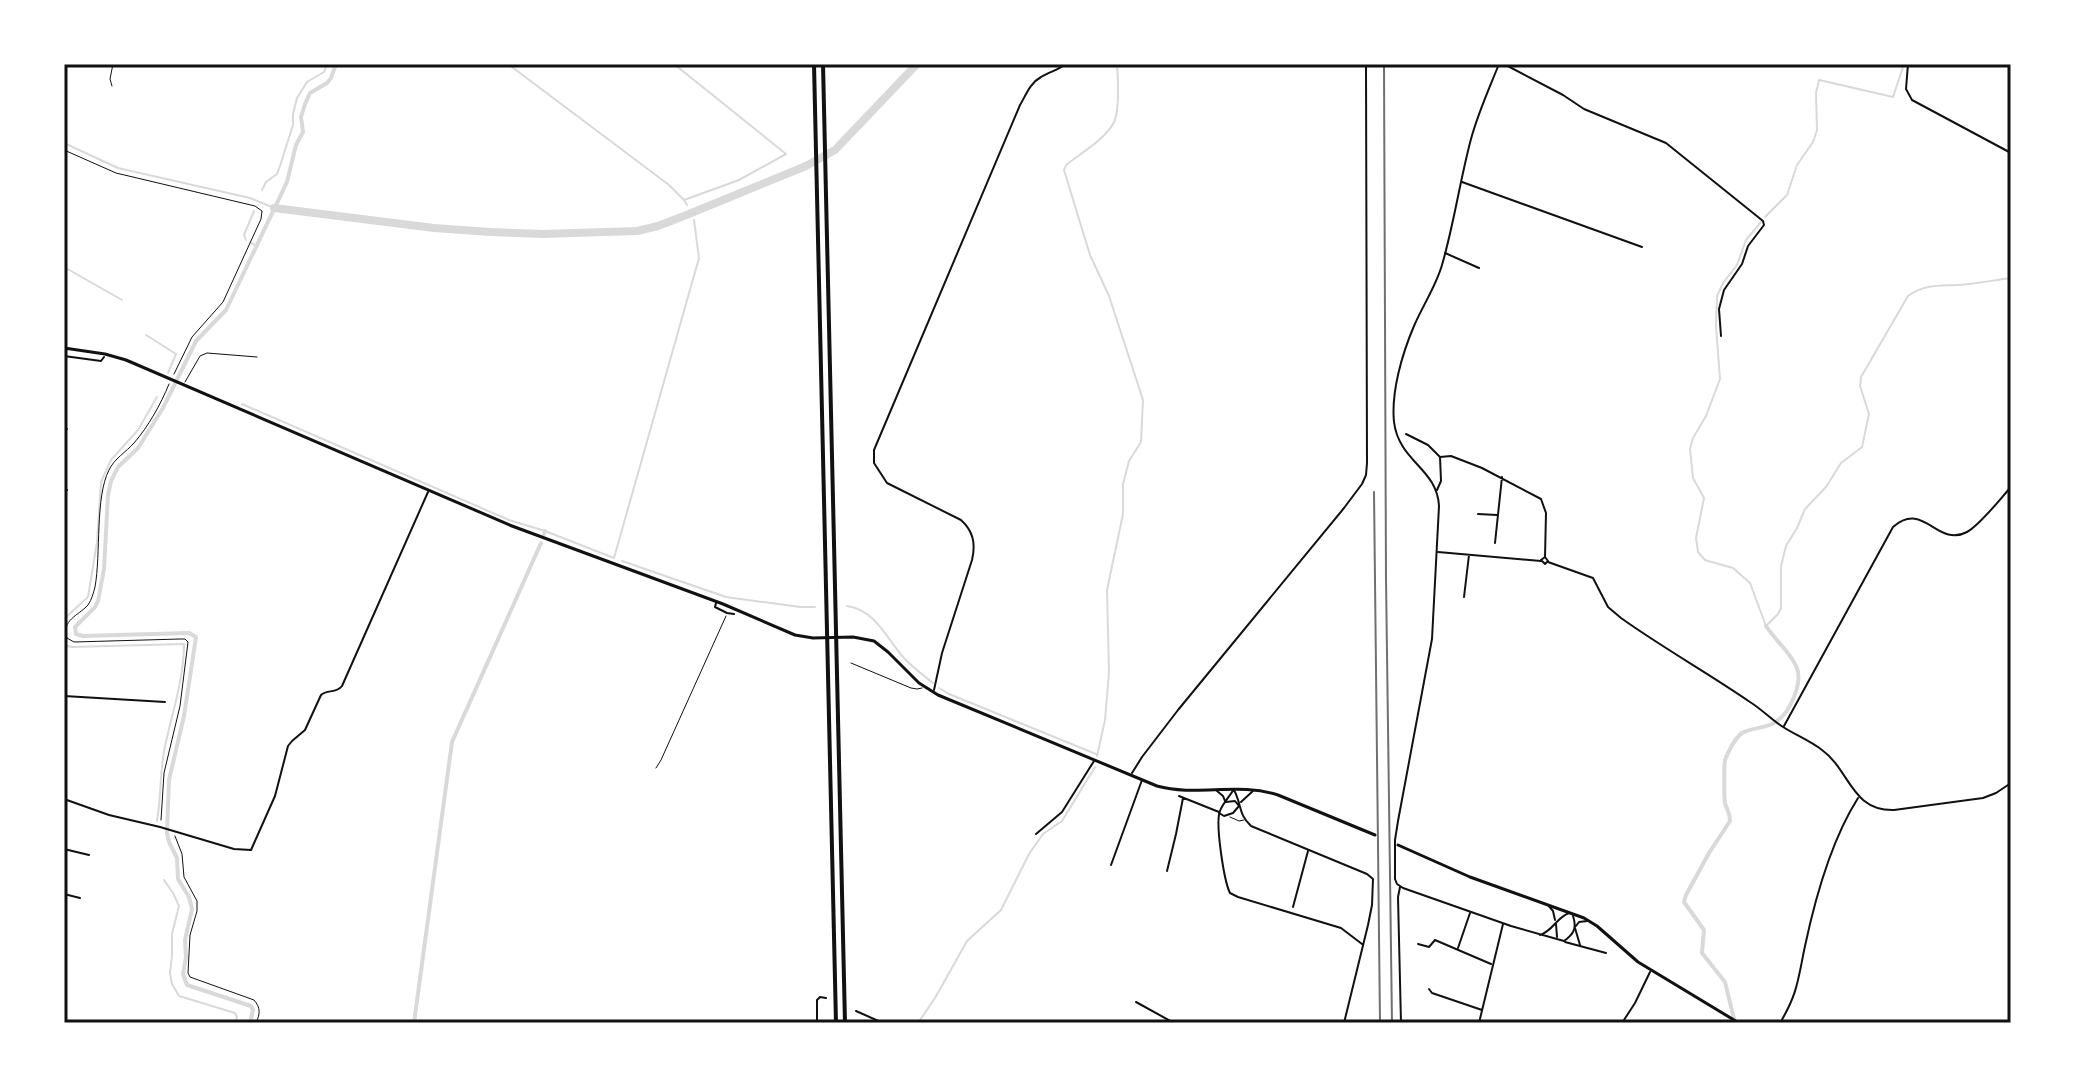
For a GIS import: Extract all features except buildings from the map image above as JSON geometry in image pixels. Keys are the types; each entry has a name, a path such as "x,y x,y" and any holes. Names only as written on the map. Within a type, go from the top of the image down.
{"highway":[{"path":"814,64 836,1023"},
{"path":"823,64 845,1023"}],"main road":[{"path":"64,348 126,360 512,526 716,602 795,635 869,639 882,646 933,692 1142,779 1169,789 1255,789 1278,795 1375,835"},
{"path":"1396,847 1470,877 1572,912 1588,921 1638,962 1738,1022"}],"street":[{"path":"933,692 942,653 972,560 973,537 961,520 887,483 874,463 874,450 1020,105 1038,79 1066,64"},
{"path":"1132,775 1169,722 1365,479 1366,64"},
{"path":"1606,953 1470,912 1400,887 1395,879 1395,840 1430,655 1439,506 1437,490 1406,453 1396,431 1394,415 1398,382 1411,333 1437,280 1474,130 1501,64 1559,92 1584,109 1666,143 1763,221 1764,225 1748,246 1742,264 1724,290 1720,304 1721,336"},
{"path":"1908,64 1906,89 1912,100 2011,153"},
{"path":"1462,182 1642,247"},
{"path":"1445,253 1479,268"},
{"path":"64,356 101,361 105,354"},
{"path":"1406,434 1428,445 1440,457 1441,481 1437,490"},
{"path":"1440,457 1460,459 1502,477 1543,502 1547,517 1545,557 1548,562"},
{"path":"1495,543 1502,477"},
{"path":"1781,726 1893,527 1901,520 1910,518 1924,521 1949,535 1966,533 2011,487"},
{"path":"64,799 109,815 234,849 251,850 275,796 288,746 305,730 321,695 337,691 342,686 428,491"},
{"path":"1478,514 1497,515"},
{"path":"1437,552 1548,562 1593,578 1614,613 1829,755 1859,797 1879,809 1894,810 1983,798 2011,783"},
{"path":"1464,597 1469,555"},
{"path":"1541,561 1545,557"},
{"path":"716,602 715,607 734,614"},
{"path":"64,696 165,702"},
{"path":"1036,834 1062,812 1095,760"},
{"path":"1111,865 1142,779"},
{"path":"1234,789 1219,813 1218,826 1230,893 1341,928 1364,945"},
{"path":"1234,789 1244,820 1251,826 1372,876 1372,905 1344,1023"},
{"path":"1167,871 1181,797 1227,816 1255,789"},
{"path":"1215,790 1222,794 1225,802"},
{"path":"1780,1023 1797,989 1825,871 1859,797"},
{"path":"1225,802 1240,804"},
{"path":"64,849 89,855"},
{"path":"1293,907 1308,849"},
{"path":"1400,887 1401,1023"},
{"path":"64,894 80,898"},
{"path":"1547,904 1553,911 1557,939"},
{"path":"1458,950 1470,912"},
{"path":"1540,935 1546,933 1561,916 1572,912 1581,946"},
{"path":"1564,941 1573,934 1579,922 1588,921"},
{"path":"1479,1023 1503,923"},
{"path":"1418,944 1428,948 1434,940 1493,964"},
{"path":"1622,1023 1651,970"},
{"path":"1429,989 1432,993 1482,1010"},
{"path":"817,1023 817,1000 826,998"},
{"path":"1136,1002 1174,1023"},
{"path":"856,1011 883,1023"}],"lane":[{"path":"183,384 200,356 207,353 257,357"},
{"path":"656,768 727,613"},
{"path":"851,663 911,688 923,686"},
{"path":"1227,816 1244,820"}],"path":[{"path":"112,86 113,64"},
{"path":"64,150 116,173 255,206 262,211 219,309 192,337 140,434 108,472 102,496 93,596 68,621 65,632 67,638 74,642 180,639 188,642 180,706 164,773 160,827"},
{"path":"174,832 182,854 184,877 197,901 190,935 188,973 190,977 254,1000 260,1011 256,1023"}],"waterway":[{"path":"262,190 266,182 277,174 293,125 297,98 307,82 324,72 327,64"},
{"path":"250,1023 251,1006 187,985 183,974 185,940 192,909 178,879 177,858 167,833 169,780 184,716 196,637 189,633 83,636 76,634 75,627 98,601 104,569 111,481 118,467 138,448 163,408 196,341 226,310 287,182 296,145 303,132 301,117 305,104 310,93 331,78 336,64"},
{"path":"508,64 669,185 687,205"},
{"path":"674,64 786,154 739,180 684,200"},
{"path":"274,208 491,232 637,231 684,216 806,166 835,150 917,64"},
{"path":"1097,756 1105,720 1109,672 1107,590 1123,514 1123,484 1129,461 1141,442 1143,400 1109,296 1090,255 1064,170 1066,165 1105,134 1114,122 1118,102 1117,64"},
{"path":"1765,217 1787,195 1797,165 1813,142 1817,130 1816,93 1819,80 1893,97 1904,64"},
{"path":"64,143 118,168 250,198 274,208"},
{"path":"246,240 244,235 254,211"},
{"path":"242,404 509,520 614,558 699,258 694,220"},
{"path":"1761,222 1746,240 1737,265 1717,296 1720,379 1690,449 1693,478 1704,498 1696,538 1698,552 1705,560 1733,568 1750,583 1766,626 1781,608 1781,566 1786,546 1805,509 1826,487 1841,463 1862,447 1869,414 1860,386 1861,377 1908,296 1932,286 2011,278"},
{"path":"251,243 257,246"},
{"path":"64,267 122,300"},
{"path":"146,335 176,354 168,373"},
{"path":"64,619 88,597 97,542 101,482 111,460 138,430 157,397"},
{"path":"414,1023 452,742 541,543"},
{"path":"622,561 726,597 815,607"},
{"path":"847,606 873,619 903,657 933,683"},
{"path":"1735,1023 1725,982 1702,953 1704,930 1684,902 1709,853 1730,821 1724,781 1725,760 1730,749 1742,733 1769,725 1782,717 1797,688 1796,666 1766,626"},
{"path":"64,645 184,644 180,684 164,751 157,821"},
{"path":"939,688 1096,754"},
{"path":"918,1023 967,941 1001,910 1029,854 1043,834 1062,821 1095,767"},
{"path":"164,880 179,906 172,934 172,984 179,996 235,1013 235,1023"}],"railway":[{"path":"1384,64 1392,1023"},
{"path":"1374,492 1380,1023"}]}
